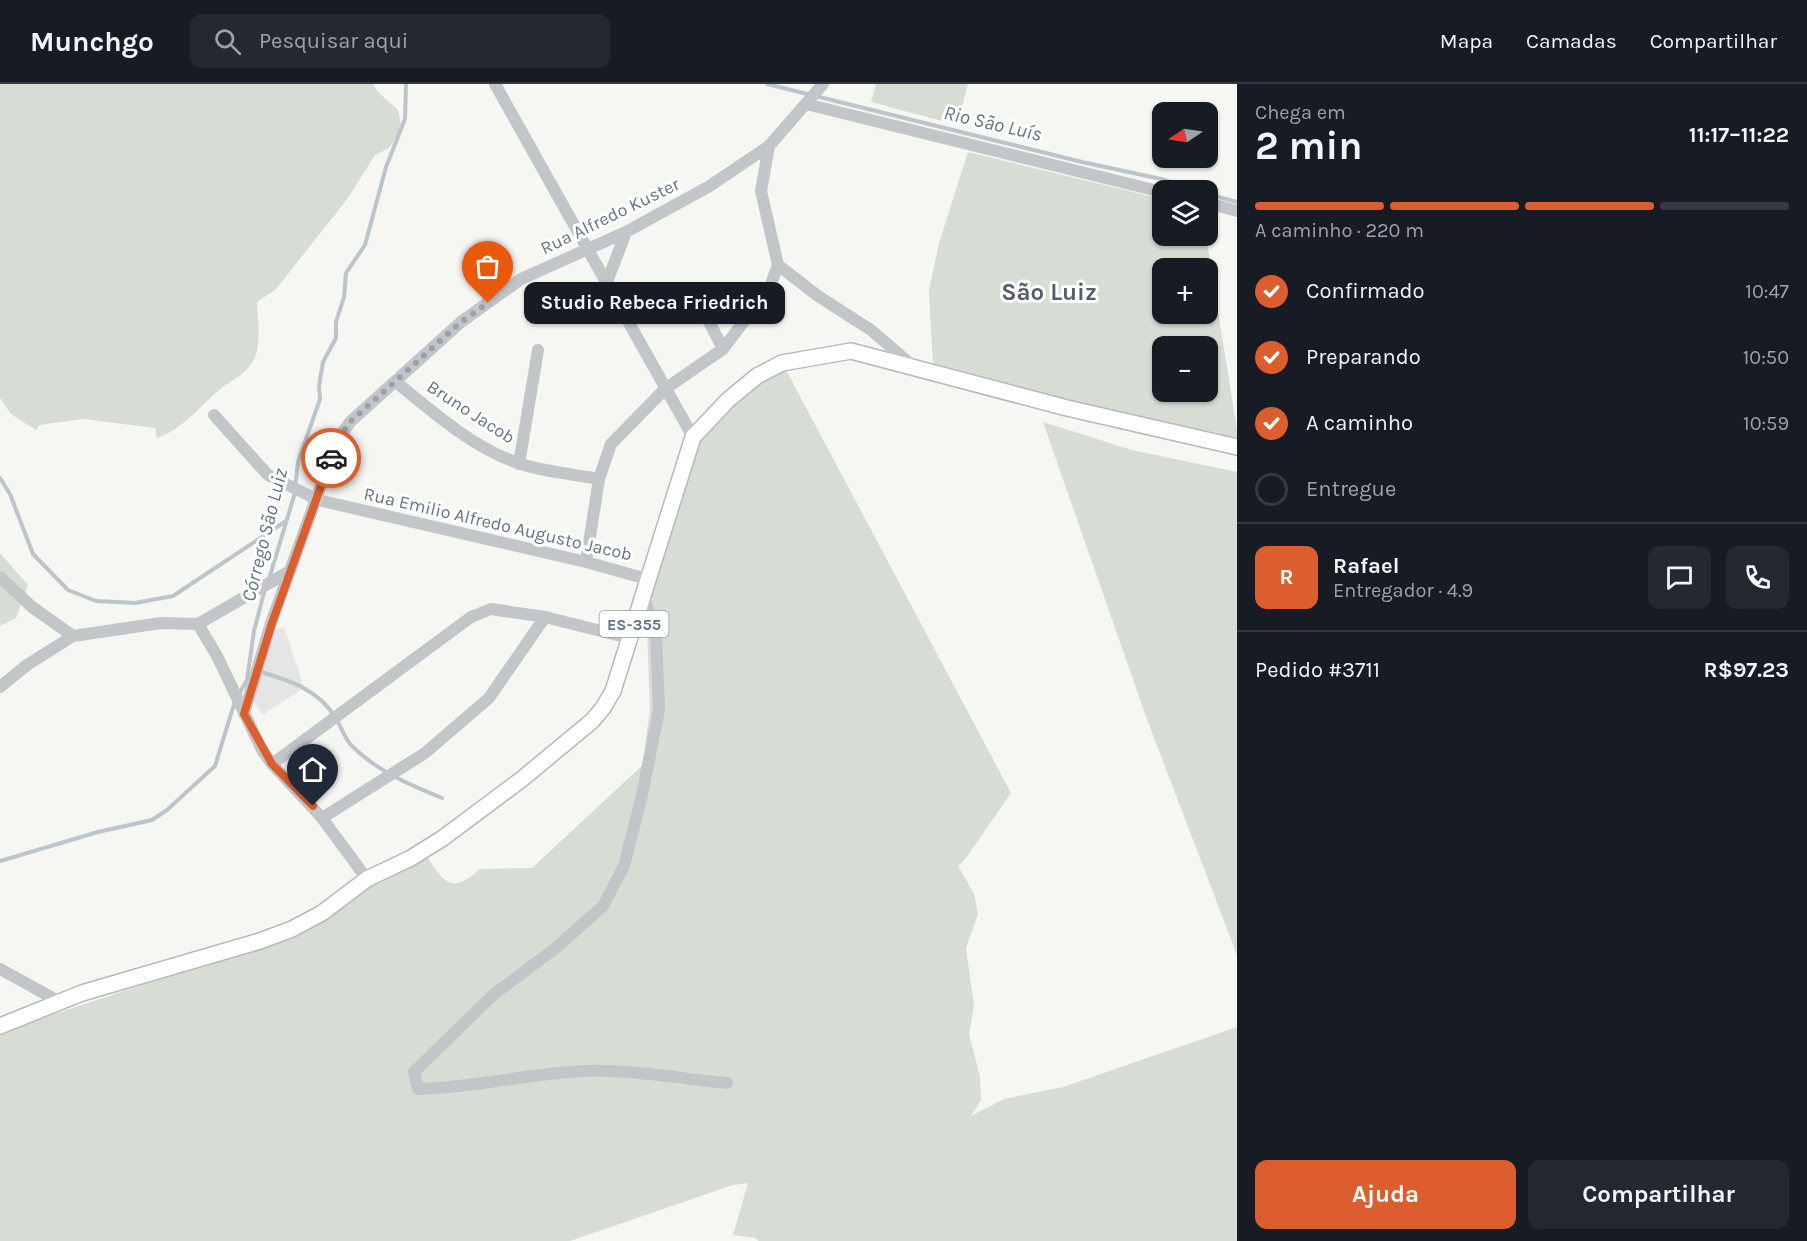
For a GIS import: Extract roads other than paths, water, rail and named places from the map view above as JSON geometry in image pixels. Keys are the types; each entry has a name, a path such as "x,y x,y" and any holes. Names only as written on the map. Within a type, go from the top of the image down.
{"main road":[{"name":"ES-355","path":"0,1026 60,1002 292,929 322,913 367,879 411,858 442,838 522,779 592,721 613,691 693,437 715,411 735,394 757,376 782,363 816,355 851,351 878,356 919,371 1237,447"}],"street":[{"path":"495,84 693,437"},
{"path":"586,562 599,479 611,444 665,389 723,349 770,287 778,265 762,191 770,146 823,84"},
{"path":"807,102 1152,189"},
{"name":"Rua Alfredo Kuster","path":"244,714 313,497 343,430 461,322 521,279 626,232 708,187 770,146"},
{"path":"1218,205 1237,210"},
{"path":"607,282 626,232"},
{"path":"778,265 818,296 872,330 919,371"},
{"path":"628,320 699,302 723,349"},
{"path":"519,464 538,350"},
{"name":"Bruno Jacob","path":"396,382 445,421 496,454 519,464 599,479"},
{"name":"Rua Emilio Alfredo Augusto Jacob","path":"214,415 262,470 281,484 313,497 586,562 645,585"},
{"path":"0,687 27,665 73,636 161,623 198,624 290,571"},
{"path":"0,577 32,607 73,636"},
{"path":"645,585 656,636 659,711 642,795 624,866 603,906 557,947 493,995 414,1072 418,1089 531,1074 589,1071 728,1083"},
{"path":"272,764 478,612 491,609 545,617 629,638"},
{"path":"322,818 425,753 489,698 545,617"},
{"path":"198,624 217,656 244,714 272,764 322,818 367,879"},
{"path":"0,969 60,1002"}],"waterway":[{"name":"Córrego São Luiz","path":"269,579 294,496 298,462 320,399 319,386 323,362 336,338 336,322 344,297 346,273 365,245 386,167 405,119 406,84"},
{"name":"Rio São Luís","path":"767,84 1082,162 1164,180"},
{"name":"Rio São Luís","path":"1218,197 1237,202"},
{"path":"0,478 10,494 33,554 68,590 96,601 135,603 173,596 286,521"},
{"name":"Córrego São Luiz","path":"239,694 247,680 254,631 265,589"},
{"path":"258,671 291,682 320,699 337,720 351,745 360,754 394,776 442,798"},
{"name":"Córrego São Luiz","path":"0,861 98,832 152,820 167,810 215,766 235,701"}],"place":[{"name":"Studio Rebeca Friedrich","path":"488,303"}],"district":[{"name":"São Luiz","path":"1049,292"}]}
